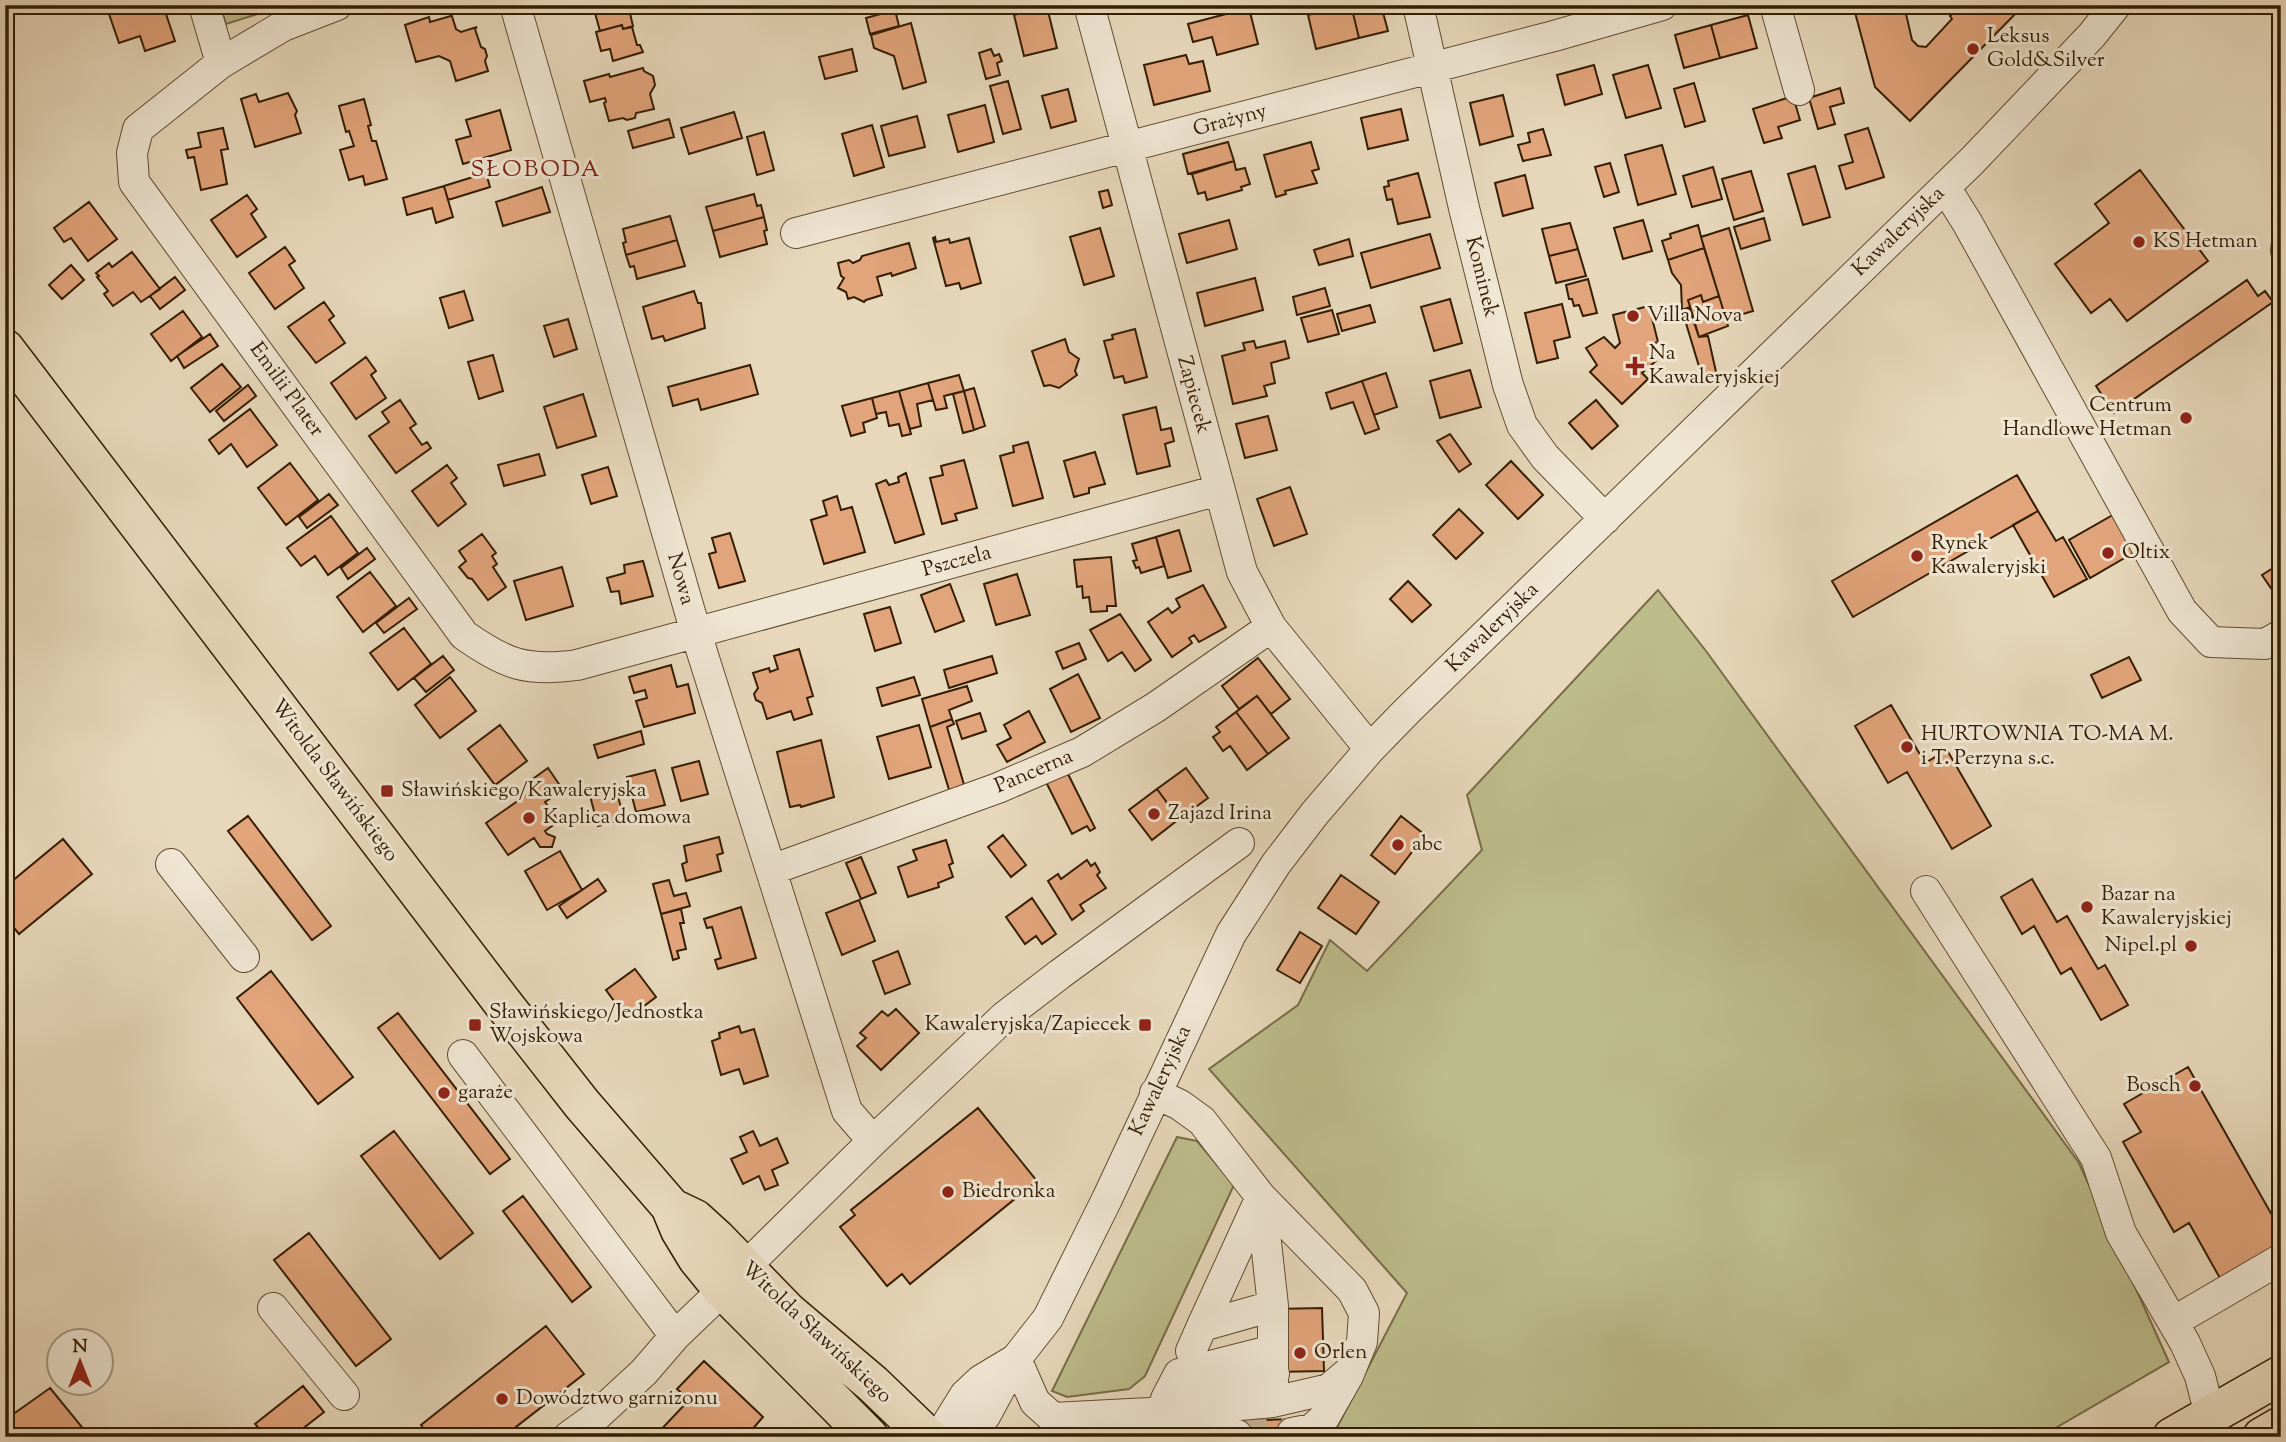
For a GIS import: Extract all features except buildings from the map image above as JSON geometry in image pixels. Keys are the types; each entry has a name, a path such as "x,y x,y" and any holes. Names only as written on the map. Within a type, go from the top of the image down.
{"main road":[{"name":"Witolda Sławińskiego","path":"5,349 582,1104 670,1206 695,1219 718,1239 734,1279 870,1437"},
{"name":"Witolda Sławińskiego","path":"734,1279 788,1312 873,1384 928,1437"},
{"path":"2172,1437 2211,1426 2281,1374"},
{"path":"2262,1437 2281,1426"}],"street":[{"path":"204,5 221,63"},
{"name":"Emilii Plater","path":"337,5 283,26 221,63 138,130 132,153 134,182 464,635 488,653 514,665 549,669 577,665 696,633"},
{"name":"Nowa","path":"514,5 696,633 846,1111 873,1140"},
{"name":"Zapiecek","path":"1089,5 1242,572 1271,626 1370,749"},
{"name":"Kominek","path":"1419,5 1464,208 1508,385 1522,425 1545,457 1605,519"},
{"path":"1775,5 1799,90"},
{"name":"Kawaleryjska","path":"947,1437 985,1416 1016,1359 1048,1318 1231,934 1276,864 1315,813 1370,749 1945,187 2092,35 2116,5"},
{"name":"Grażyny","path":"796,233 1434,67 1655,6"},
{"path":"1945,187 1969,224 2182,611 2211,642 2265,644 2281,635"},
{"name":"Pszczela","path":"696,633 1219,490"},
{"name":"Pancerna","path":"772,870 998,788 1082,752 1156,707 1271,626"},
{"path":"568,1437 593,1419 644,1372 675,1336 873,1140 1004,1017 1240,843"},
{"path":"171,864 244,957"},
{"path":"1926,891 2096,1158 2121,1233 2185,1343 2200,1377 2211,1426"},
{"path":"463,1055 675,1336"},
{"path":"1155,1093 1180,1105 1202,1121 1261,1197 1352,1290 1364,1313 1362,1342 1324,1419 1312,1429 1292,1433"},
{"path":"1261,1197 1273,1352"},
{"path":"1237,1435 1188,1430 1177,1373 1261,1197"},
{"path":"2173,1322 2281,1259"},
{"path":"273,1308 344,1395"},
{"path":"1177,1373 1273,1352"},
{"path":"1177,1373 1273,1352"},
{"path":"1016,1359 1035,1402 1053,1418 1177,1373 1273,1352 1329,1389 1350,1371"},
{"name":"Kawaleryjska","path":"939,1437 965,1395 981,1380 1016,1359"}],"shaded area":[{"path":"220,5 286,5 226,24"},
{"path":"2281,231 2281,270 2272,255 2271,245"},
{"path":"1658,590 1706,651 2079,1163 2169,1362 2040,1437 1332,1437 1407,1293 1209,1069 1298,1005 1330,940 1367,971 1482,850 1467,795"},
{"path":"1177,1137 1197,1141 1234,1185 1145,1376 1129,1389 1067,1397 1052,1391"}],"tunnel":[{"path":"1237,1435 1292,1433"}],"place":[{"name":"Leksus Gold&Silver","path":"1973,49"},
{"name":"KS Hetman","path":"2139,242"},
{"name":"Villa Nova","path":"1633,316"},
{"name":"Na Kawaleryjskiej","path":"1635,366"},
{"name":"Centrum Handlowe Hetman","path":"2186,418"},
{"name":"Oltix","path":"2108,553"},
{"name":"Rynek Kawaleryjski","path":"1917,556"},
{"name":"HURTOWNIA TO-MA M. i T. Perzyna s.c.","path":"1907,747"},
{"name":"Sławińskiego/Kawaleryjska","path":"387,791"},
{"name":"Zajazd Irina","path":"1154,814"},
{"name":"Kaplica domowa","path":"529,818"},
{"name":"abc","path":"1398,845"},
{"name":"Bazar na Kawaleryjskiej","path":"2087,907"},
{"name":"Nipel.pl","path":"2191,946"},
{"name":"Sławińskiego/Jednostka Wojskowa","path":"475,1025"},
{"name":"Kawaleryjska/Zapiecek","path":"1145,1025"},
{"name":"Bosch","path":"2195,1086"},
{"name":"garaże","path":"444,1093"},
{"name":"Biedronka","path":"948,1192"},
{"name":"Orlen","path":"1300,1353"},
{"name":"Dowództwo garnizonu","path":"502,1399"}],"district":[{"name":"SŁOBODA","path":"536,170"}]}
